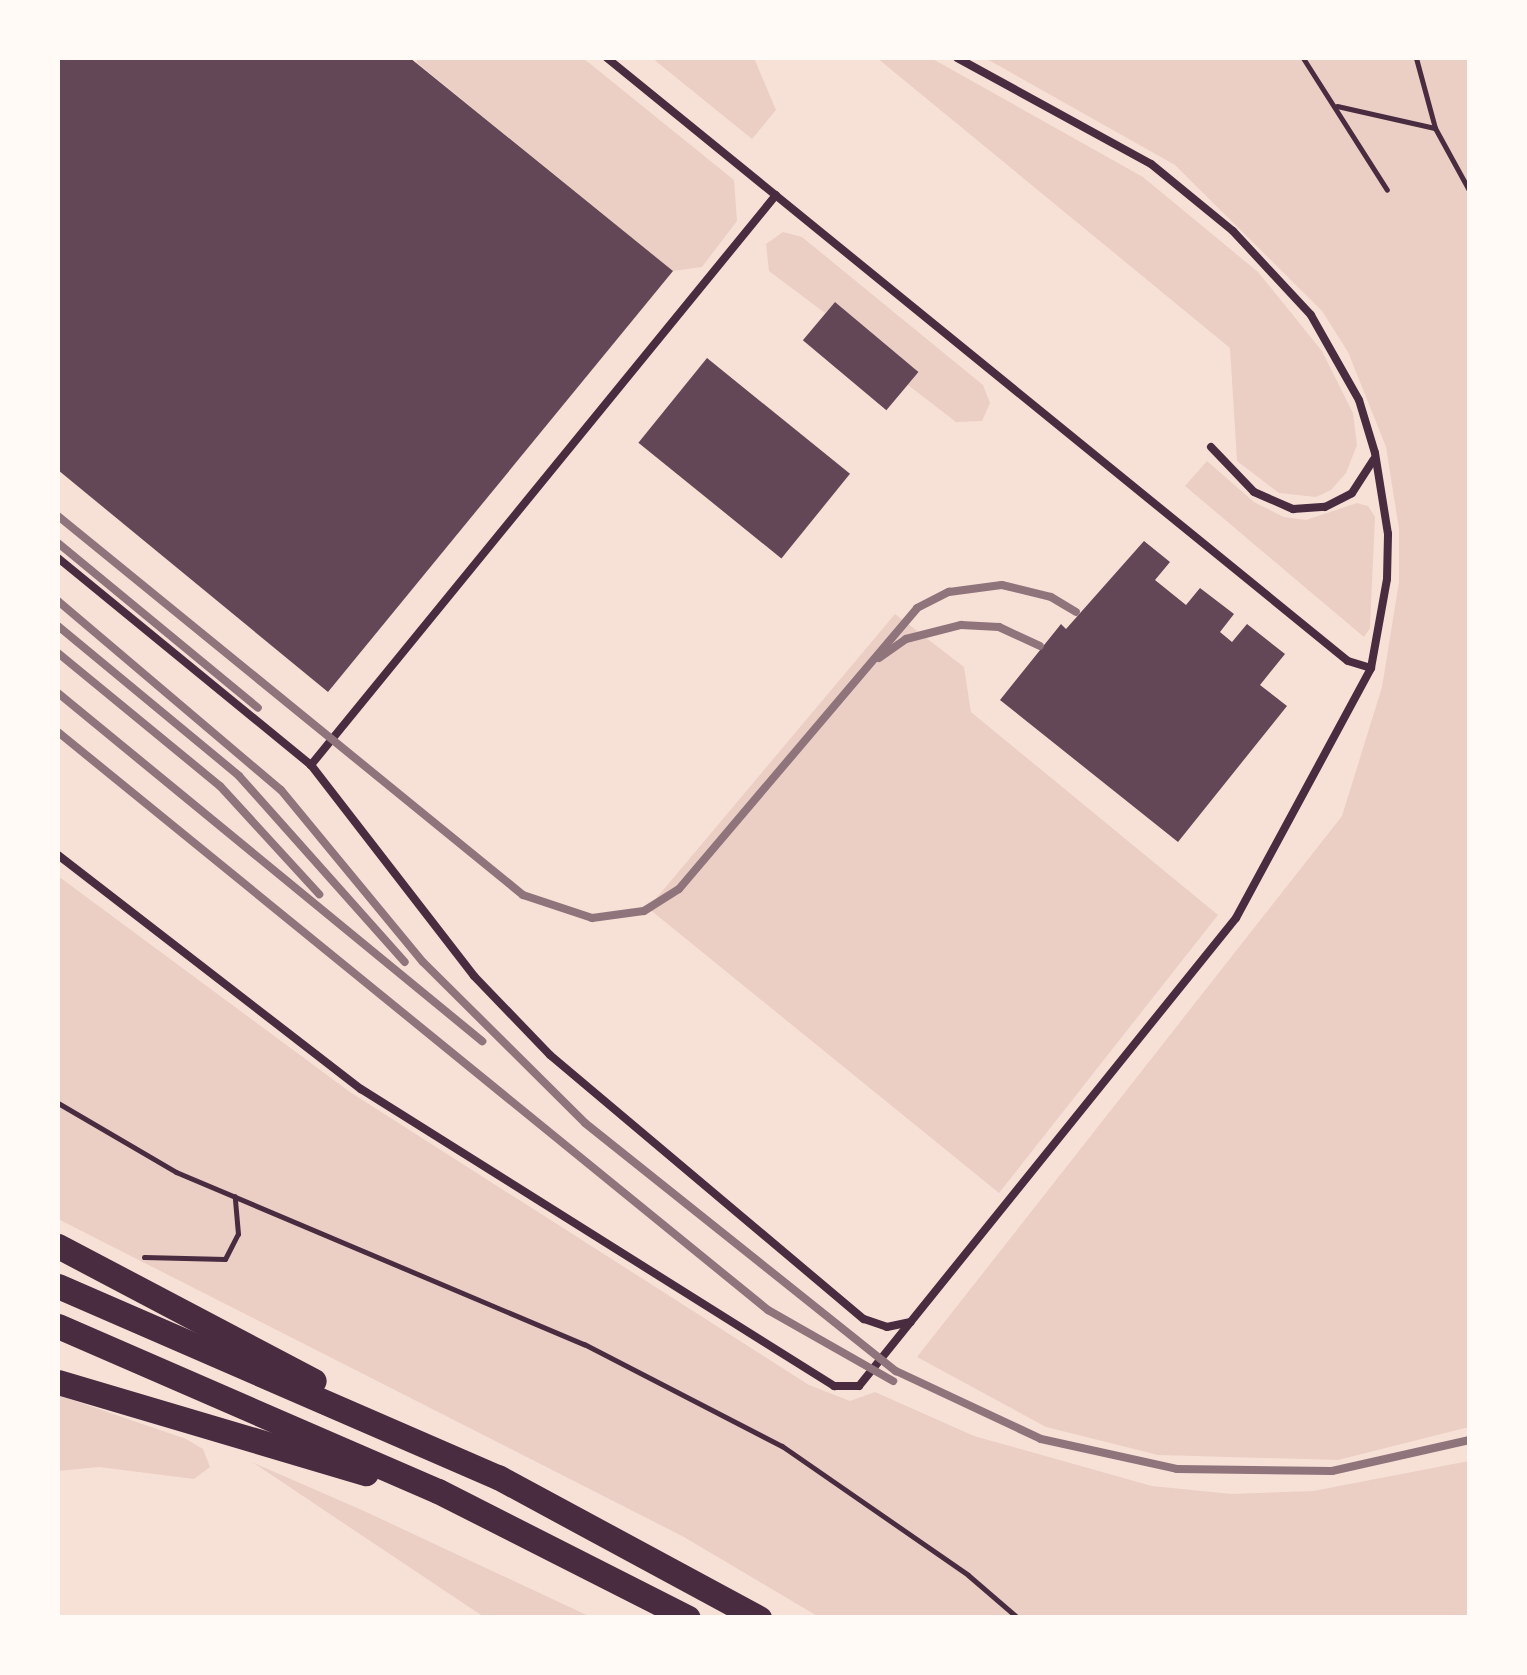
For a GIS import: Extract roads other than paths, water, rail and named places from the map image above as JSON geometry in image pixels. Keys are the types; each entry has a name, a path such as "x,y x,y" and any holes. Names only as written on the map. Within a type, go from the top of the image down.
{"highway":[{"path":"58,1246 428,1445"},
{"path":"58,1286 428,1445 580,1517 759,1618"},
{"path":"58,1326 438,1491 688,1618"},
{"path":"58,1382 243,1441 438,1491"}],"lane":[{"path":"607,58 1348,661 1371,668"},
{"path":"58,855 361,1089 834,1386 859,1386 1236,918 1371,668 1382,624 1388,534 1374,453 1359,400 1311,315 1233,231 1135,154 958,58"},
{"path":"311,765 776,196"},
{"path":"1211,446 1265,500 1309,510 1338,502 1363,484 1374,453"},
{"path":"58,558 311,765 474,976 550,1055 864,1319 893,1327 917,1316"}],"railway":[{"path":"58,516 523,895 592,918 644,911 679,889 917,608 949,592 1002,585 1051,597 1076,612"},
{"path":"58,543 258,708"},
{"path":"58,601 281,790 423,962 585,1123 896,1371 1041,1439 1177,1469 1332,1471 1470,1440"},
{"path":"879,658 906,639 961,625 999,627 1040,646"},
{"path":"58,626 239,776 405,962"},
{"path":"58,653 220,786 319,894"},
{"path":"58,693 482,1041"},
{"path":"58,732 768,1310 893,1381"}]}
